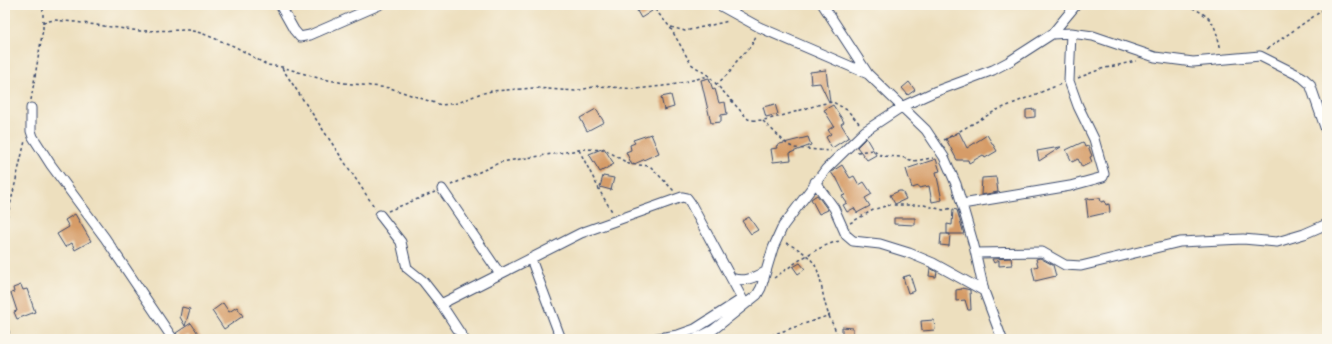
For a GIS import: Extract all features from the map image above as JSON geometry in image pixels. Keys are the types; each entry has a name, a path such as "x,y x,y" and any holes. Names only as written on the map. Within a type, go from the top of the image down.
{"street":[{"path":"280,5 294,30 300,37 310,35 379,5"},
{"path":"719,5 759,27 868,74"},
{"path":"823,5 868,74 903,106 937,144 944,156 956,184 976,253 984,291 1002,339"},
{"path":"652,339 682,334 695,329 757,295 761,288 765,272 783,226 815,182 865,131 903,106 934,92 993,70 1052,34 1076,5"},
{"path":"1052,34 1071,33 1093,36 1155,57 1193,62 1260,56 1302,76 1310,84 1327,134"},
{"path":"962,204 1070,186 1102,177 1104,174 1094,139 1078,106 1069,81 1071,33"},
{"path":"31,108 31,131 33,137 51,165 105,238 173,339"},
{"path":"815,182 834,208 846,235 854,241 880,244 909,253 933,263 984,291"},
{"path":"442,189 500,274"},
{"path":"441,304 581,233 617,219 655,208 682,197 687,198 690,202 743,302"},
{"path":"380,215 401,242 407,268 423,281 441,304 464,339"},
{"path":"976,253 1042,252 1065,265 1081,266 1180,242 1243,239 1277,242 1327,224"},
{"path":"531,259 561,339"},
{"path":"730,278 748,280 765,272"},
{"path":"695,339 713,330 743,302"}],"path":[{"path":"31,108 30,99 40,44 43,22 43,5"},
{"path":"650,5 670,27 687,59 695,67 709,76 748,119 754,121 764,121 810,106 833,102 847,110 865,131"},
{"path":"1188,5 1207,16 1213,22 1224,60"},
{"path":"1260,56 1281,38 1327,7"},
{"path":"670,27 685,31 743,18"},
{"path":"43,22 54,20 140,31 188,30 201,32 236,46 256,57 263,63 318,78 344,83 390,88 441,105 458,102 492,91 541,88 575,91 598,86 647,88 672,85 709,76"},
{"path":"716,85 730,72 736,62 751,46 759,27"},
{"path":"937,144 998,110 1101,69 1139,60"},
{"path":"282,67 380,215 442,189 500,162 579,150 606,150 629,164 650,166 669,187 682,197"},
{"path":"764,121 788,145 795,148 858,153 874,150 882,156 902,157 913,161 944,156"},
{"path":"5,227 26,138 31,131"},
{"path":"579,150 602,195 617,219"},
{"path":"842,227 875,209 890,206 924,205 943,210 962,204"},
{"path":"777,239 809,256 819,273 830,315 839,339"},
{"path":"761,288 809,256 837,242 854,241"},
{"path":"5,307 10,339"},
{"path":"760,339 830,315"},
{"path":"718,335 750,339"}],"building":[{"path":"648,5 652,11 641,18 637,11"},
{"path":"826,70 830,102 820,83 811,84 810,72"},
{"path":"709,78 713,90 715,89 719,103 725,102 727,114 721,115 721,122 711,123 701,80"},
{"path":"909,82 915,90 908,95 902,88"},
{"path":"671,95 674,107 664,110 661,97"},
{"path":"775,104 778,114 766,117 763,107"},
{"path":"833,105 844,122 841,124 849,137 832,148 826,137 831,134 828,130 834,126 824,110"},
{"path":"596,109 604,122 587,131 580,118"},
{"path":"1035,109 1035,117 1026,118 1026,110"},
{"path":"959,132 967,148 987,135 997,151 985,158 983,155 969,163 968,160 957,160 946,139"},
{"path":"651,134 659,153 632,165 626,152 631,150 630,145 635,143 633,140"},
{"path":"808,137 811,145 790,153 791,160 773,162 771,149 777,148 776,146 780,144"},
{"path":"866,138 876,155 867,160 857,147"},
{"path":"1083,142 1085,147 1088,146 1092,156 1090,157 1092,162 1082,167 1078,159 1072,162 1066,150"},
{"path":"1061,147 1039,161 1037,151"},
{"path":"604,148 614,164 600,172 589,154"},
{"path":"936,159 940,171 936,172 942,200 932,202 929,186 912,188 906,169"},
{"path":"842,165 850,178 854,176 859,185 864,182 872,194 865,198 870,206 857,213 854,208 847,212 843,205 847,203 842,196 845,195 836,177 835,178 831,172"},
{"path":"603,176 614,178 611,190 600,187"},
{"path":"996,177 998,192 981,195 982,178"},
{"path":"902,191 906,199 895,204 890,195"},
{"path":"817,195 828,210 819,214 811,199"},
{"path":"1100,198 1101,202 1105,201 1106,205 1109,204 1110,212 1088,217 1086,199"},
{"path":"953,209 957,210 964,234 947,234 947,224 952,225"},
{"path":"75,214 91,241 75,250 72,243 65,247 57,234 69,227 65,220"},
{"path":"749,217 758,230 751,234 742,221"},
{"path":"894,218 915,218 915,225 894,224"},
{"path":"941,234 950,234 949,246 940,245"},
{"path":"1011,258 1012,265 999,266 999,260 994,263 992,259"},
{"path":"1040,258 1053,265 1056,276 1035,281 1032,268 1038,266 1036,259"},
{"path":"800,263 805,269 798,274 793,267"},
{"path":"930,268 937,272 936,277 929,276"},
{"path":"910,275 915,291 908,293 903,277"},
{"path":"21,285 23,290 27,289 35,312 17,319 14,312 17,311 11,293 14,292 13,288"},
{"path":"962,288 970,290 971,310 968,310 965,300 956,301 956,290"},
{"path":"223,303 229,312 237,307 243,316 224,329 212,311"},
{"path":"182,307 190,309 185,326 180,317"},
{"path":"934,320 935,330 922,331 921,321"},
{"path":"191,323 202,339 191,339 188,335 179,339 176,333"},
{"path":"842,327 853,328 853,336 842,336"}]}
